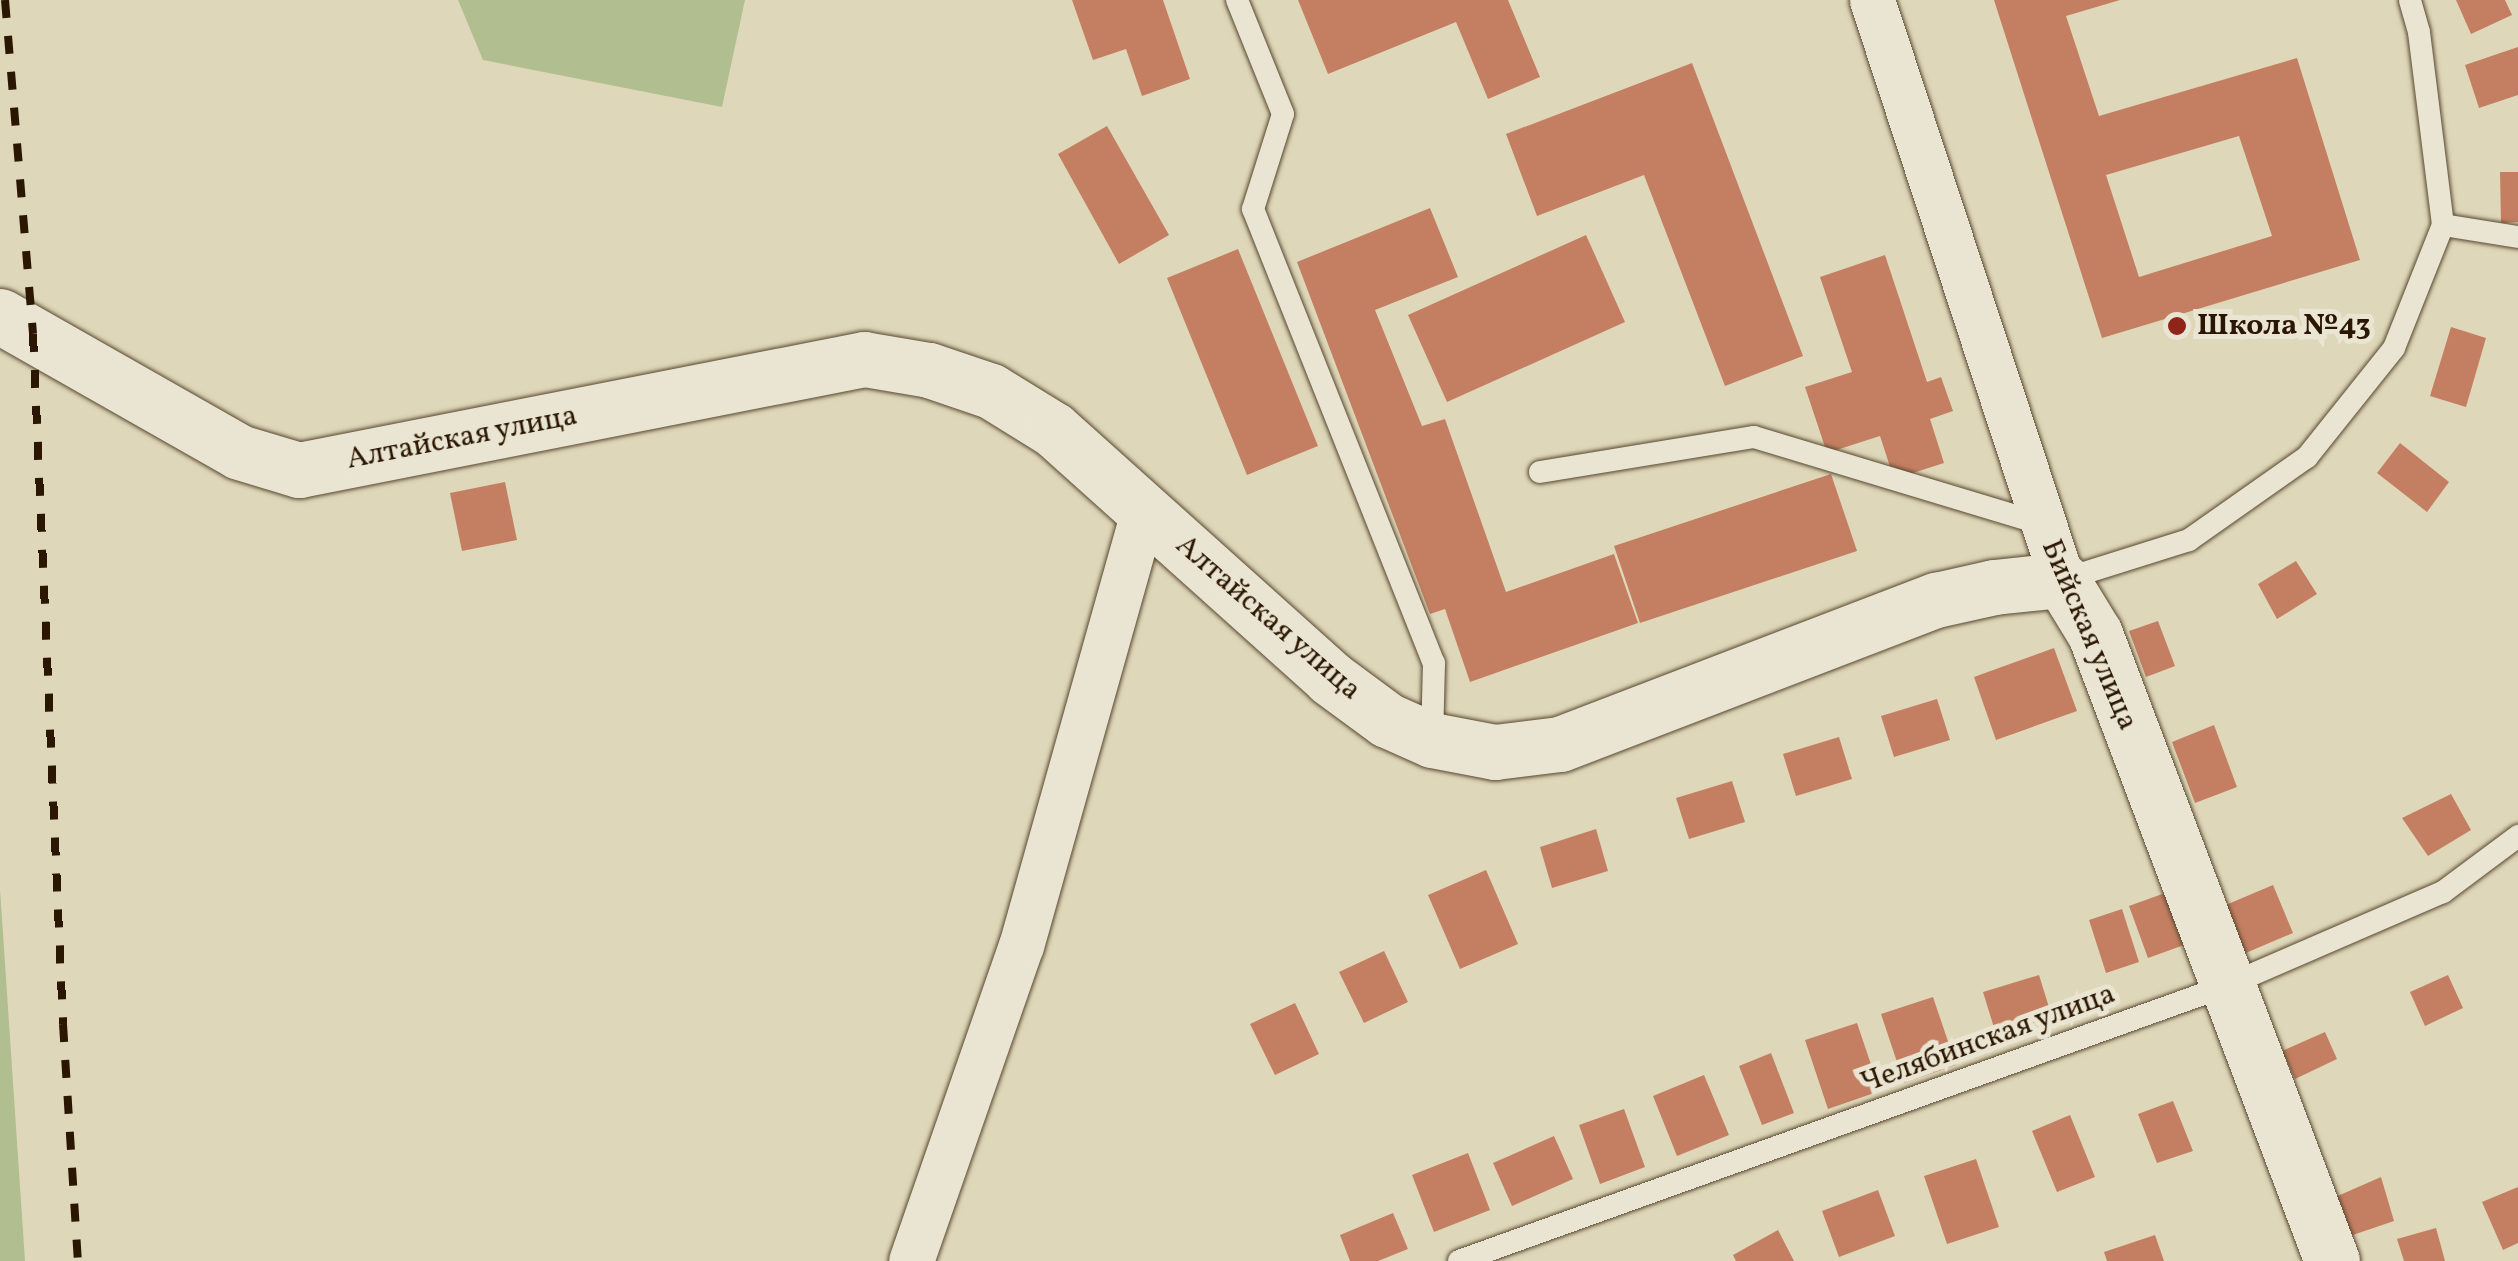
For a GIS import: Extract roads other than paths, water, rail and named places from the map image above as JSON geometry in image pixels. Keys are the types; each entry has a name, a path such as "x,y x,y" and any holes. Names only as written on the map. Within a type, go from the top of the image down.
{"street":[{"name":"Бийская улица","path":"1872,0 2062,580 2095,634 2332,1261"},
{"name":"Алтайская улица","path":"0,316 240,452 300,470 864,359 929,370 991,391 1054,430 1330,678 1387,720 1432,740 1495,752 1560,744 1936,600 1994,587 2062,580"},
{"path":"911,1261 1021,946 1144,508"}],"lane":[{"path":"1236,0 1284,114 1253,209 1434,663 1432,740"},
{"name":"Алтайская улица","path":"2062,580 2189,540 2307,458 2394,348 2442,225 2419,32 2410,0"},
{"path":"2442,225 2518,238"},
{"path":"1540,472 1754,436 2042,524"},
{"name":"Челябинская улица","path":"1460,1261 2228,984 2443,892 2518,836"}],"railway":[{"path":"5,0 33,334 63,1024 78,1261"}],"place":[{"name":"Школа №43","path":"2177,326"}]}
